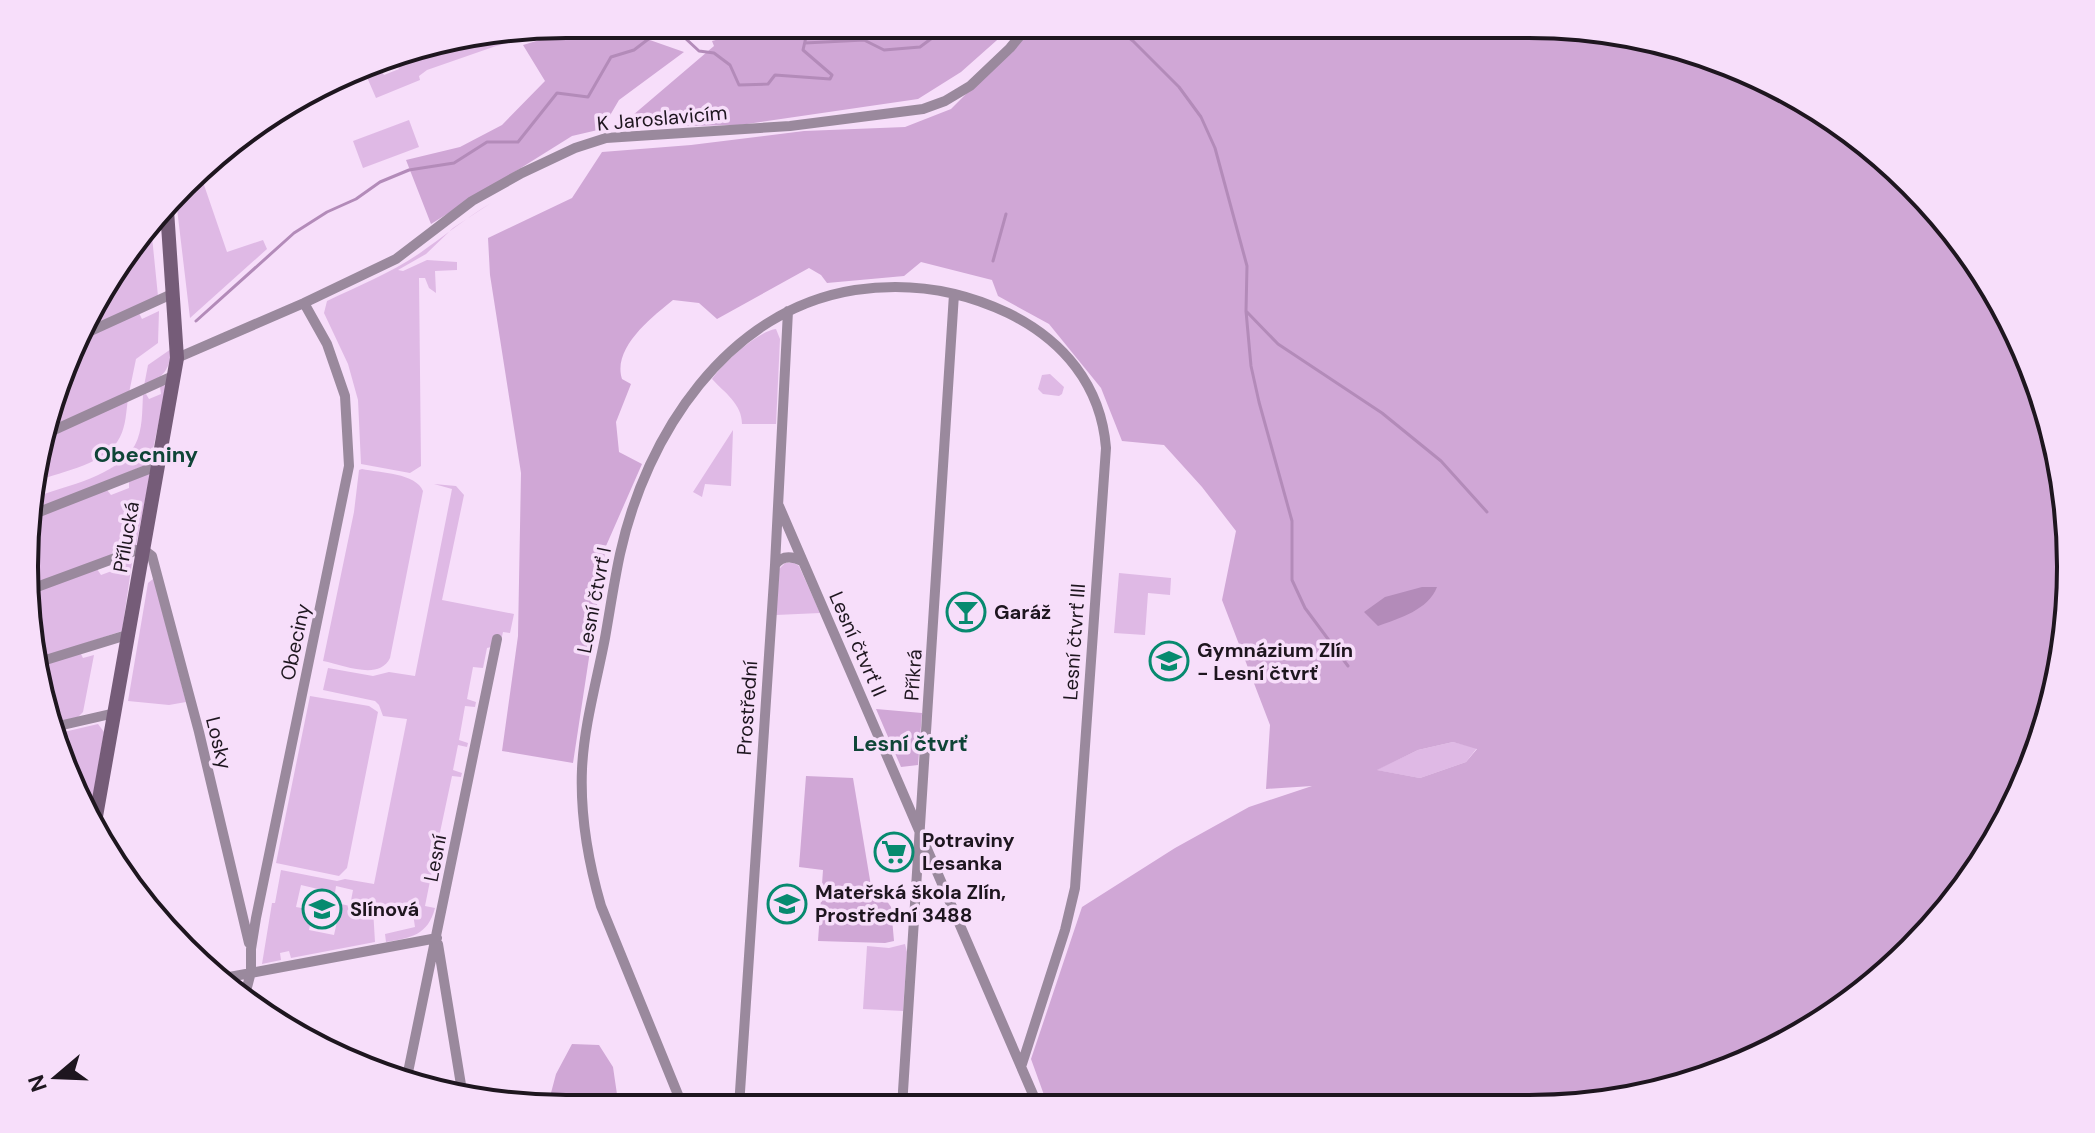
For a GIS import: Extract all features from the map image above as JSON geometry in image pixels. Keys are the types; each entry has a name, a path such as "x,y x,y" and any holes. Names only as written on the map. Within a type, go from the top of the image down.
{"street":[{"name":"K Jaroslavicím","path":"177,358 396,259 472,201 575,148 606,138 790,126 923,109 945,101 970,86 1018,38"},
{"name":"Přílucká","path":"97,809 175,375 177,323 167,220"},
{"name":"Lesní čtvrť I","path":"678,1095 592,877 583,813 584,754 620,553 648,472 680,412 705,377 734,347 788,311 816,298 871,288 912,287 954,294"},
{"path":"95,329 174,293"},
{"name":"Příkrá","path":"903,1095 954,294"},
{"name":"Lesní čtvrť III","path":"954,294 1025,321 1054,342 1088,384 1101,415 1105,435 1075,888 1065,930 1022,1064"},
{"name":"Obeciny","path":"247,987 251,949 349,466 345,396 327,344 304,303"},
{"name":"Prostřední","path":"740,1095 775,565 788,311"},
{"path":"56,429 175,375"},
{"path":"41,511 159,465"},
{"name":"Lesní čtvrť II","path":"778,505 1034,1095"},
{"path":"39,587 144,550"},
{"name":"Losky","path":"144,550 152,556 199,732 251,949"},
{"path":"775,565 781,558 802,561"},
{"path":"47,660 130,634"},
{"name":"Lesní","path":"408,1070 497,639"},
{"path":"63,725 115,713"},
{"path":"233,976 437,938 461,1085"}],"shaded area":[{"path":"644,38 684,52 619,100 602,129 572,136 431,224 406,160 460,147 502,125 545,81 523,45 544,39"},
{"path":"723,38 999,38 961,72 918,99 740,125 619,127 714,46 712,41"},
{"path":"1022,38 1528,38 1597,43 1665,56 1731,78 1822,127 1877,169 1902,193 1926,218 1968,273 2017,364 2047,463 2057,566 2047,670 2017,769 1968,860 1926,915 1850,986 1793,1024 1762,1040 1731,1055 1665,1077 1632,1085 1563,1094 1044,1095 1031,1059 1082,907 1175,848 1249,807 1312,786 1266,789 1270,725 1222,600 1236,531 1164,445 1122,441 1101,388 1049,324 998,296 992,280 921,262 904,276 827,283 809,268 717,319 699,303 673,300 636,334 620,367 622,379 631,384 616,422 619,452 642,464 606,546 573,763 502,751 518,636 521,473 490,275 488,238 572,198 602,152 804,131 905,127 951,109","holes":["1453,742 1477,749 1466,762 1420,778 1377,770 1418,750"]},
{"path":"517,41 427,70 419,76 420,80 376,98 367,77 399,69 398,66 463,48"},
{"path":"409,120 419,147 363,168 353,141"},
{"path":"203,183 227,252 263,240 267,249 190,318 177,210"},
{"path":"449,231 426,254 398,270 403,271 427,260 457,262 457,270 435,271 436,293 429,288 425,278 419,278 421,466 410,473 361,464 358,400 348,364 324,313 327,301 398,267"},
{"path":"152,239 158,296 98,324 127,273"},
{"path":"159,311 158,343 136,359 129,393 57,427 78,364 92,334 139,313 142,319"},
{"path":"776,329 780,339 776,424 742,424 736,405 712,379 741,349"},
{"path":"171,349 164,372 144,386 148,365"},
{"path":"1050,374 1064,387 1059,396 1043,394 1038,389 1042,375"},
{"path":"164,384 166,388 150,463 42,509 44,494 104,472 127,456 139,433 143,395 146,394 149,399 161,394 160,387"},
{"path":"128,399 124,428 114,446 95,460 46,478 55,433"},
{"path":"733,430 731,486 705,484 702,497 693,492"},
{"path":"359,470 405,477 423,491 390,658 385,665 370,670 323,661 354,512"},
{"path":"148,472 150,475 136,546 39,584 41,515 107,490 111,495 129,488 129,480"},
{"path":"434,484 456,486 464,495 442,600 514,614 510,633 503,632 500,645 487,648 483,668 473,667 467,699 476,702 475,707 465,706 459,740 468,743 467,747 458,745 453,770 462,773 461,777 452,776 439,837 449,840 448,843 438,841 425,906 435,908 432,917 417,934 386,942 385,934 415,927 413,914 384,919 380,917 379,909 373,909 375,942 291,958 289,951 280,953 281,960 262,964 281,870 337,881 345,879 374,884 407,719 383,716 375,701 323,690 328,668 373,676 389,672 415,676 452,489","holes":["301,885 335,893 336,886 353,890 350,906 341,904 334,935 309,930 313,910 296,907"]},
{"path":"133,556 122,631 46,656 39,590 97,569 101,575 120,568 120,562"},
{"path":"785,563 799,566 820,613 776,615 779,569"},
{"path":"1119,573 1171,578 1170,595 1148,593 1145,635 1114,633"},
{"path":"153,579 186,702 169,705 128,701 148,583"},
{"path":"1422,587 1437,587 1427,602 1404,616 1378,626 1364,612 1385,597"},
{"path":"80,652 83,658 94,655 83,712 78,717 61,721 47,663"},
{"path":"310,696 369,706 378,712 347,868 339,876 276,863"},
{"path":"876,709 922,713 918,765 901,767"},
{"path":"98,724 104,732 93,799 78,769 69,737 65,732"},
{"path":"1453,742 1477,748 1466,762 1420,778 1376,770 1418,750"},
{"path":"806,776 853,778 872,892 882,894 891,907 894,941 818,941 823,870 799,867"},
{"path":"905,944 903,1011 863,1009 867,946 889,948"},
{"path":"572,1044 599,1045 613,1067 617,1095 551,1095 556,1074"}],"waterway":[{"path":"196,321 294,233 327,212 356,199 380,182 409,170 454,163 487,142 518,142 557,93 588,97 611,57 634,50 650,38"},
{"path":"685,38 699,51 714,53 730,65 739,85 768,84 775,75 830,79 832,75 803,50 806,38"},
{"path":"805,43 864,40 884,50 920,47 932,38"},
{"path":"1129,38 1179,87 1201,117 1215,148 1247,266 1246,311 1251,366 1292,521 1292,580 1305,608 1348,666"},
{"path":"993,261 1006,214"},
{"path":"1246,311 1278,344 1382,413 1441,461 1487,512"}],"place":[{"name":"Garáž","path":"966,612"},
{"name":"Gymnázium Zlín - Lesní čtvrť","path":"1169,661"},
{"name":"Potraviny Lesanka","path":"894,852"},
{"name":"Mateřská škola Zlín, Prostřední 3488","path":"787,904"},
{"name":"Slínová","path":"322,909"}],"district":[{"name":"Obecniny","path":"146,454"},
{"name":"Lesní čtvrť","path":"910,743"}]}
